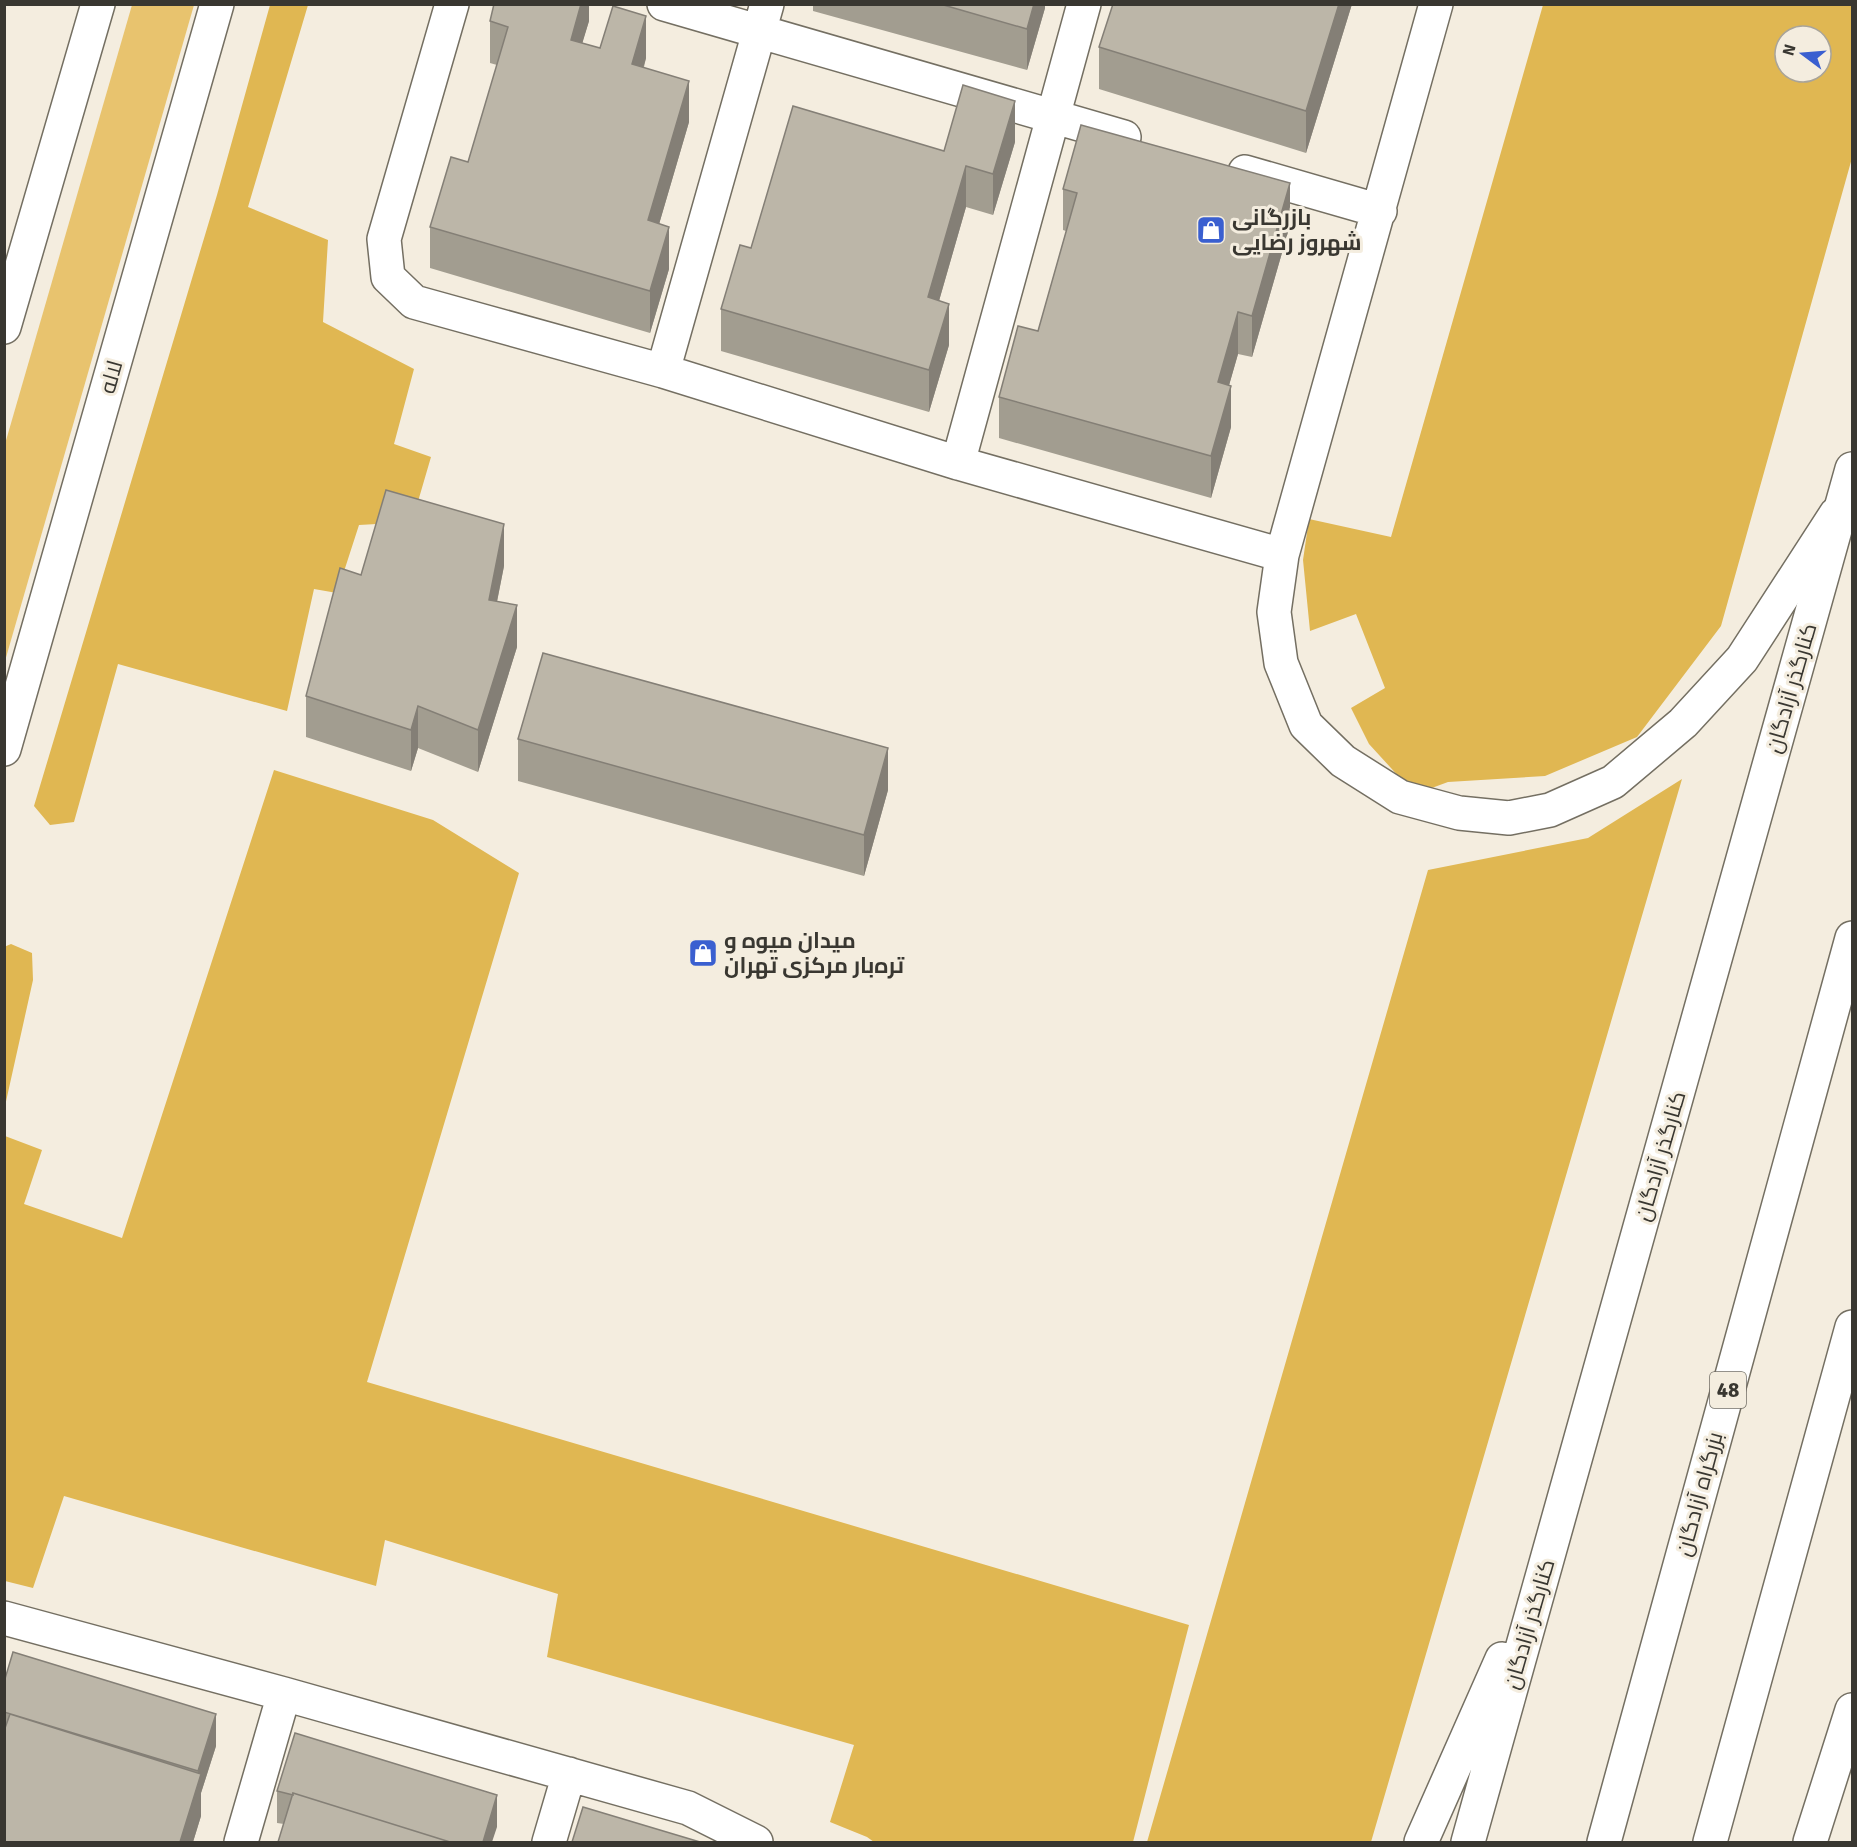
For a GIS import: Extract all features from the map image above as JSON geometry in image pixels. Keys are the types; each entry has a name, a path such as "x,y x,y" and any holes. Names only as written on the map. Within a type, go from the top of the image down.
{"main road":[{"path":"4,327 98,4"},
{"name":"لاله","path":"4,749 217,4"},
{"path":"452,4 384,239 388,277 414,302 663,371 958,463 1282,555"},
{"path":"664,4 764,18 1053,117 1155,146"},
{"path":"958,463 1084,4"},
{"path":"1436,4 1282,555 1274,612 1281,663 1306,725 1343,761 1400,797 1459,813 1509,818 1550,810 1613,782 1683,723 1742,659 1842,505"},
{"path":"663,371 764,18"},
{"path":"1211,162 1380,211"},
{"name":"کنارگذر آزادگان","path":"1468,1842 1852,469"},
{"name":"بزرگراه آزادگان","path":"1604,1842 1852,938"},
{"path":"1710,1842 1852,1327"},
{"path":"1421,1842 1549,1550"},
{"path":"4,1618 688,1808 756,1842"},
{"path":"241,1842 284,1694"},
{"path":"1810,1842 1852,1710"},
{"path":"549,1842 569,1774"}],"shaded area":[{"path":"132,5 194,5 5,661 5,444"},
{"path":"270,5 308,5 248,207 328,240 323,322 414,369 394,444 431,457 412,522 359,525 337,593 314,589 287,711 118,664 74,822 50,825 34,806 217,195"},
{"path":"1543,5 1852,5 1852,158 1721,626 1637,737 1545,776 1448,782 1429,789 1401,779 1369,744 1351,708 1385,688 1356,614 1310,631 1303,560 1309,519 1391,537"},
{"path":"274,770 433,820 519,873 367,1382 1189,1625 1133,1842 874,1842 830,1822 854,1745 547,1657 558,1594 385,1540 376,1586 64,1496 33,1588 5,1581 5,1136 42,1150 24,1204 122,1238"},
{"path":"1682,779 1371,1842 1147,1842 1428,870 1588,838"},
{"path":"11,944 32,953 33,980 5,1106 4,947"}],"building":[{"path":"494,4 581,4 571,40 600,48 613,6 646,16 632,64 689,81 648,220 669,227 650,291 430,227 451,157 468,162 508,27 490,21"},
{"path":"940,4 1034,4 1027,29"},
{"path":"1113,4 1339,4 1306,111 1099,47"},
{"path":"963,85 1015,101 993,174 966,166 928,297 949,304 929,370 721,309 740,245 751,248 793,106 944,151"},
{"path":"1081,125 1290,183 1252,316 1238,312 1218,382 1231,386 1211,456 999,397 1018,326 1038,331 1077,193 1063,189"},
{"path":"386,490 504,524 489,600 517,605 478,730 418,706 411,730 306,696 340,568 361,575"},
{"path":"543,653 888,748 864,835 518,739"},
{"path":"13,1652 216,1714 198,1771 4,1712 4,1682"},
{"path":"10,1714 201,1774 180,1842 4,1842 4,1731"},
{"path":"295,1733 497,1795 483,1842 450,1842 293,1793 293,1795 277,1791"},
{"path":"293,1793 450,1842 278,1842"},
{"path":"583,1807 700,1842 572,1842"}],"place":[{"name":"بازرگانی شهروز رضایی","path":"1211,230"},
{"name":"میدان میوه و تره‌بار مرکزی تهران","path":"703,953"}]}
